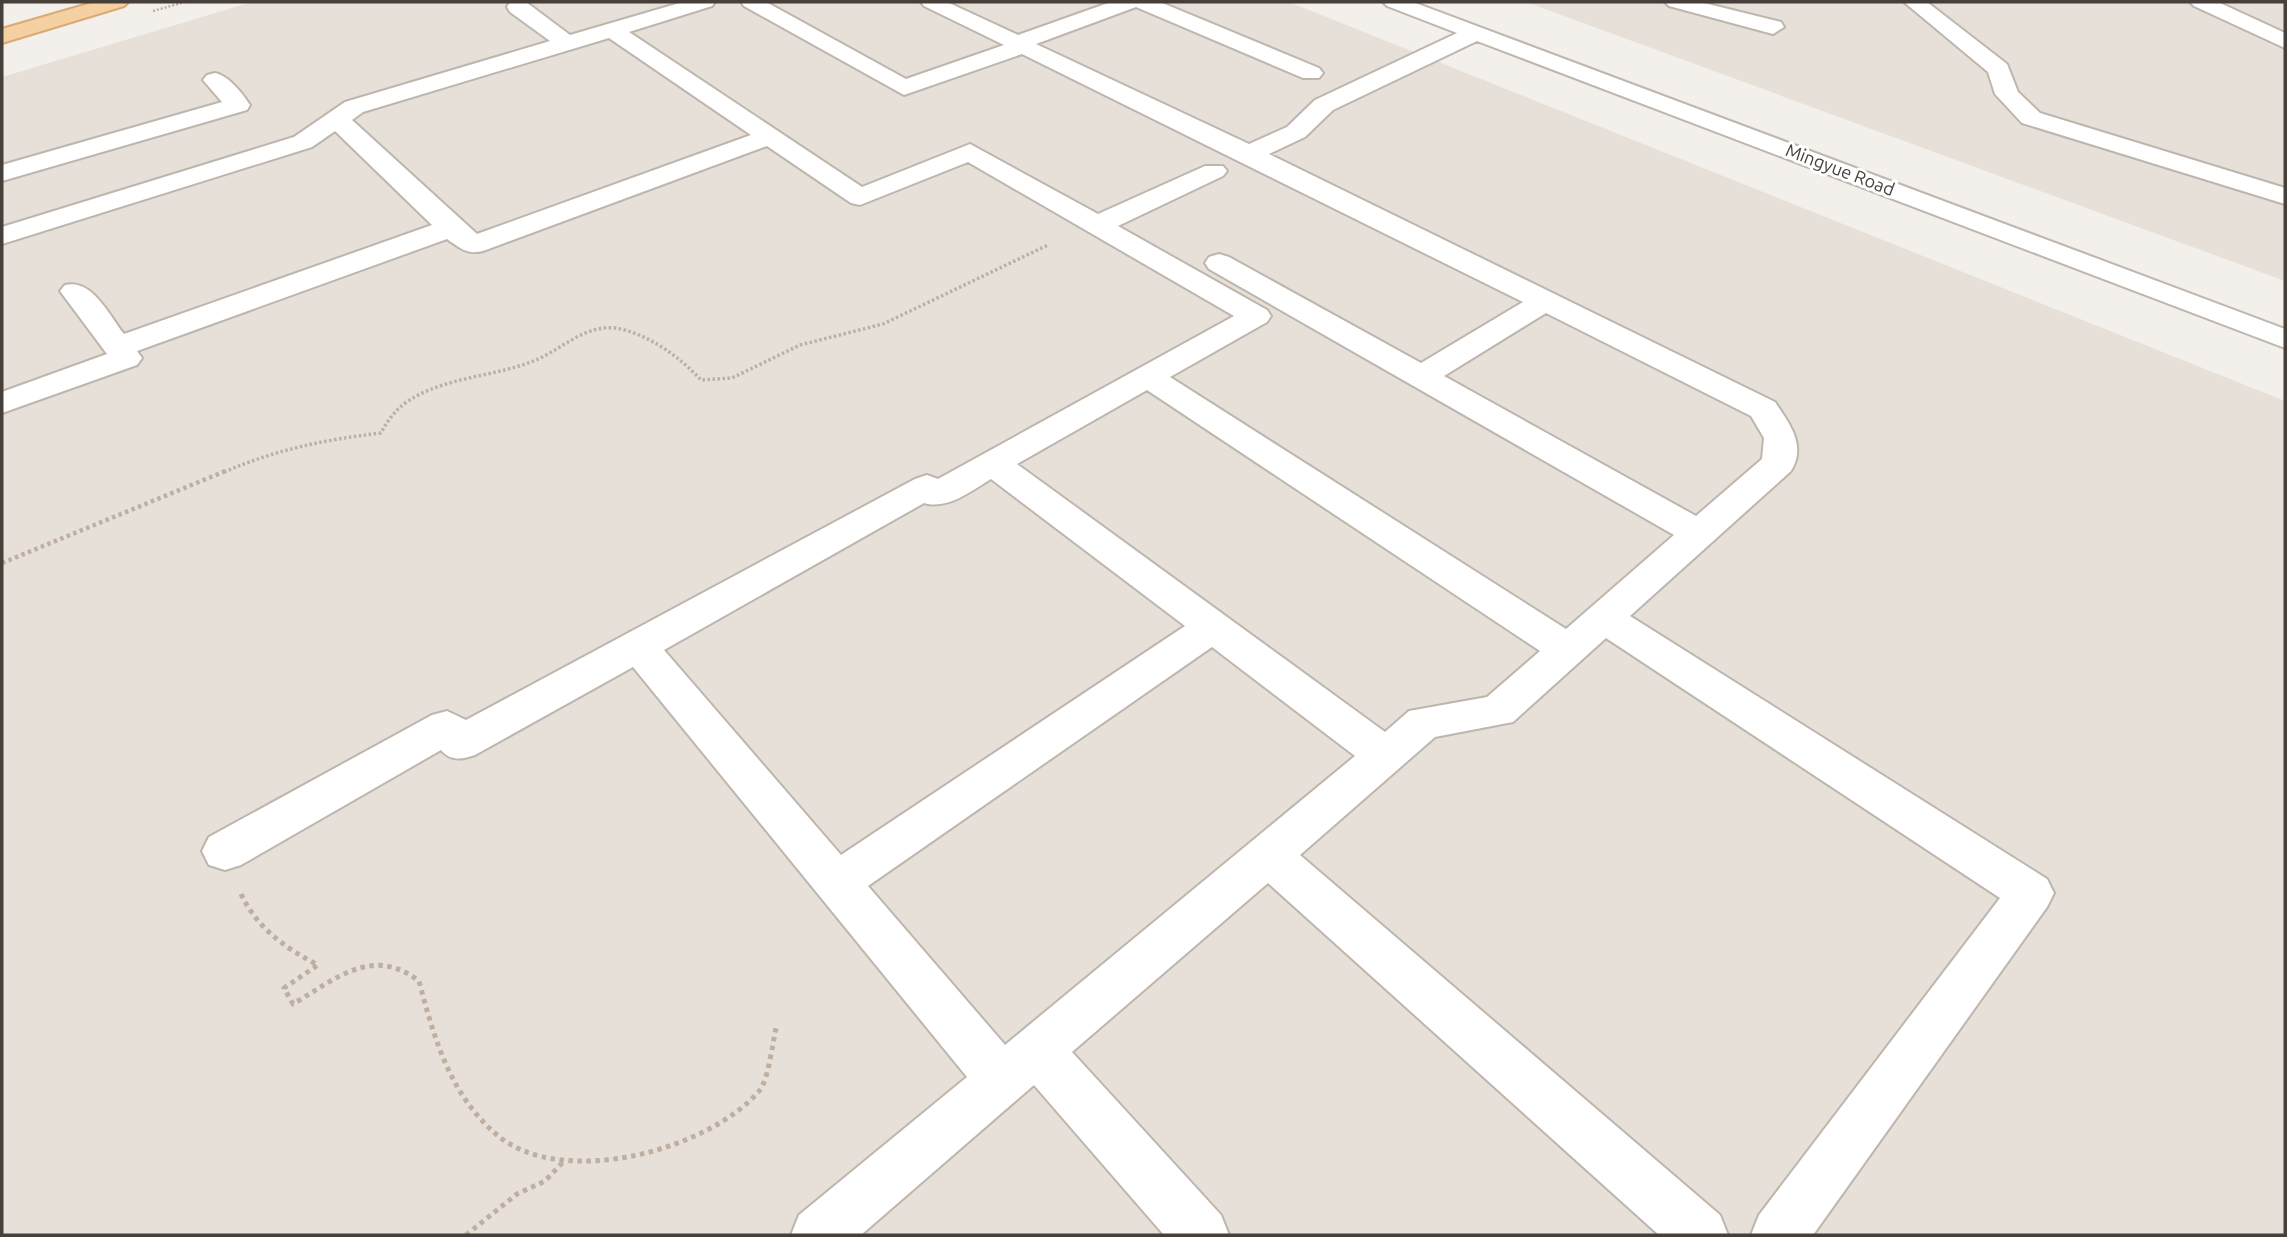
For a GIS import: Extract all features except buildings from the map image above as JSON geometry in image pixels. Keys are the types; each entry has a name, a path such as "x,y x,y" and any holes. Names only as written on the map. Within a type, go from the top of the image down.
{"main road":[{"path":"2,21 70,2"},
{"path":"2,36 117,2"}],"street":[{"path":"2,236 303,142 354,107 705,2"},
{"path":"751,2 904,89 1130,2"},
{"path":"819,1235 1424,723 1498,711 1779,463 1781,438 1763,409 1249,154 931,2"},
{"path":"1142,2 1311,73"},
{"name":"Mingyue Road","path":"1394,2 2285,339"},
{"name":"Mingyue Road","path":"1448,2 2285,320"},
{"path":"1676,2 1773,27"},
{"path":"1914,2 1999,69 2007,94 2031,118 2285,196"},
{"path":"2201,2 2285,41"},
{"path":"517,7 568,44"},
{"path":"225,851 447,727 460,743 927,487 936,495 994,464 1256,316 970,152 860,197 612,30"},
{"path":"1249,154 1296,132 1324,105 1476,33"},
{"path":"2,173 238,105 215,80"},
{"path":"336,118 472,245 770,136"},
{"path":"1095,224 1214,172"},
{"path":"118,347 451,228"},
{"path":"1219,263 1698,533"},
{"path":"2,403 126,358 75,291"},
{"path":"1421,377 1545,301"},
{"path":"1150,378 1567,649"},
{"path":"994,464 1385,755"},
{"path":"1603,617 2031,893 1779,1235"},
{"path":"836,883 1212,627"},
{"path":"638,646 836,883 1019,1066 1201,1235"},
{"path":"1268,855 1700,1235"}],"path":[{"path":"2,563 271,452 314,441 381,433 386,420 396,411 438,386 527,363 603,328 621,329 651,342 691,367 701,380 724,382 744,376 798,345 857,334 883,324 1095,224"},
{"path":"225,851 247,911 271,935 318,965 285,988 293,1004 350,972 374,964 398,966 419,981 435,1044 460,1094 498,1136 545,1159 594,1160 659,1151 722,1122 762,1088 776,1028"},
{"path":"466,1235 517,1194 545,1181 566,1160"}],"shaded area":[{"path":"252,2 1289,2 2285,401 2285,1235 2,1235 2,77"},
{"path":"1526,2 2285,2 2285,281"}]}
